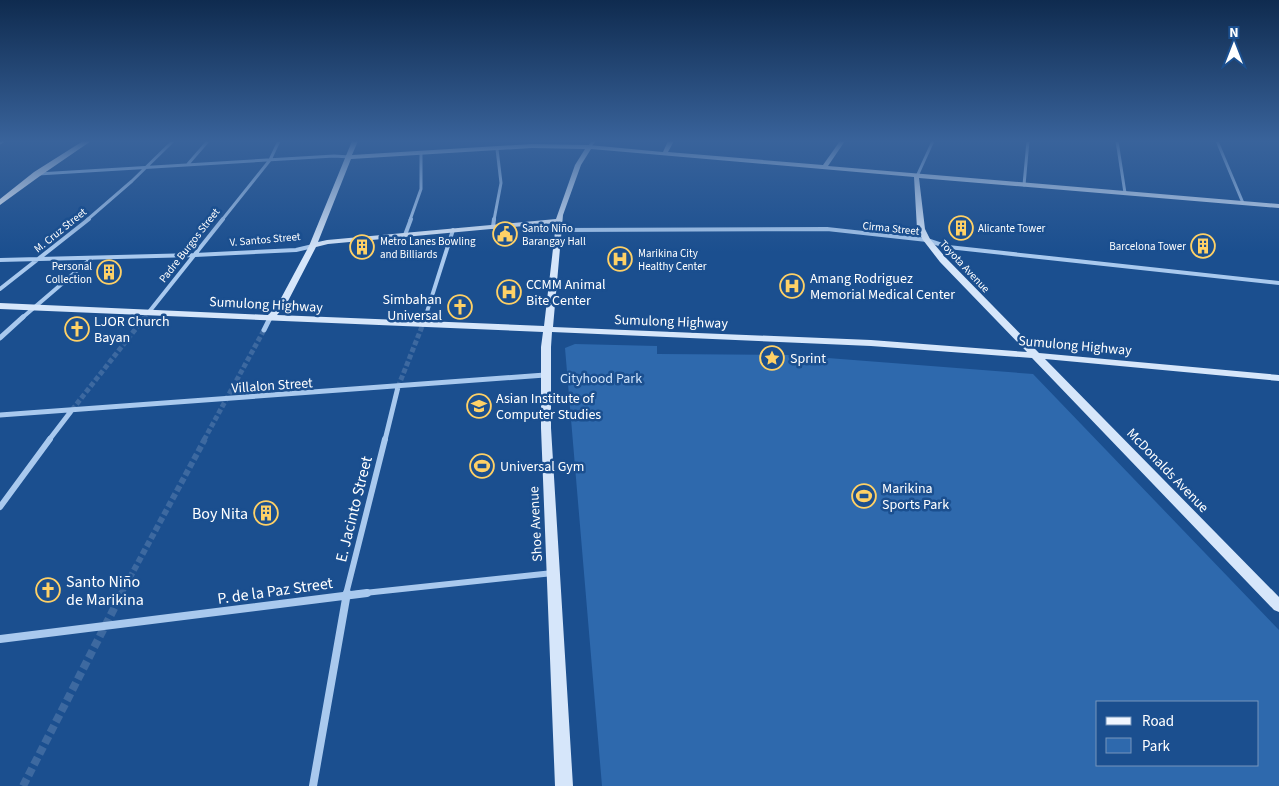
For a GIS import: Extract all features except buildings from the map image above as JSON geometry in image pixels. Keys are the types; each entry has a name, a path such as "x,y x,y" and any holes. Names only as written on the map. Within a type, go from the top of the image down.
{"main road":[{"path":"0,203 32,178"}],"street":[{"name":"M. Cruz Street","path":"0,289 100,210 137,178"},
{"name":"Padre Burgos Street","path":"149,312 256,178"},
{"path":"264,330 270,318 283,303 312,246 341,178"},
{"path":"405,235 421,189 421,178"},
{"path":"493,227 500,178"},
{"name":"Shoe Avenue","path":"564,786 545,375 560,221 574,178"},
{"name":"Toyota Avenue","path":"916,178 921,229 927,240 943,260 1036,355"},
{"path":"957,178 1279,206"},
{"path":"1024,184 1025,178"},
{"path":"1123,178 1125,193"},
{"path":"1232,178 1243,203"},
{"name":"V. Santos Street","path":"0,260 194,256 296,250 327,242 560,221"},
{"name":"Cirma Street","path":"559,230 827,229 927,240 948,247 1279,284"},
{"path":"423,324 452,230"},
{"path":"0,338 18,320 92,258"},
{"name":"Sumulong Highway","path":"0,306 871,343 1036,355 1279,378"},
{"name":"McDonalds Avenue","path":"1036,355 1279,606"},
{"name":"Villalon Street","path":"0,414 545,375"},
{"name":"E. Jacinto Street","path":"313,786 346,595 398,387"},
{"path":"0,507 72,410"},
{"name":"P. de la Paz Street","path":"0,639 346,595 554,572"}],"green space":[{"name":"Marikina Sports Park","path":"575,344 657,346 657,354 789,355 1033,374 1279,630 1279,786 602,786 565,348"}],"tunnel":[{"path":"144,318 149,312"},
{"path":"72,410 145,317"},
{"path":"398,387 423,324"},
{"path":"204,440 264,330"},
{"path":"121,594 205,439"},
{"path":"23,786 122,593"}],"place":[{"name":"Alicante Tower","path":"961,228"},
{"name":"Santo Niño Barangay Hall","path":"505,234"},
{"name":"Barcelona Tower","path":"1203,246"},
{"name":"Metro Lanes Bowling and Billiards","path":"362,247"},
{"name":"Marikina City Healthy Center","path":"620,259"},
{"name":"Personal Collection","path":"109,272"},
{"name":"Amang Rodriguez Memorial Medical Center","path":"792,286"},
{"name":"CCMM Animal Bite Center","path":"509,292"},
{"name":"Simbahan Universal","path":"460,307"},
{"name":"LJOR Church Bayan","path":"77,329"},
{"name":"Sprint","path":"772,358"},
{"name":"Asian Institute of Computer Studies","path":"479,406"},
{"name":"Universal Gym","path":"482,466"},
{"name":"Marikina Sports Park","path":"864,496"},
{"name":"Boy Nita","path":"266,513"},
{"name":"Santo Niño de Marikina","path":"48,590"}],"park label":[{"name":"Cityhood Park","path":"601,378"}]}
